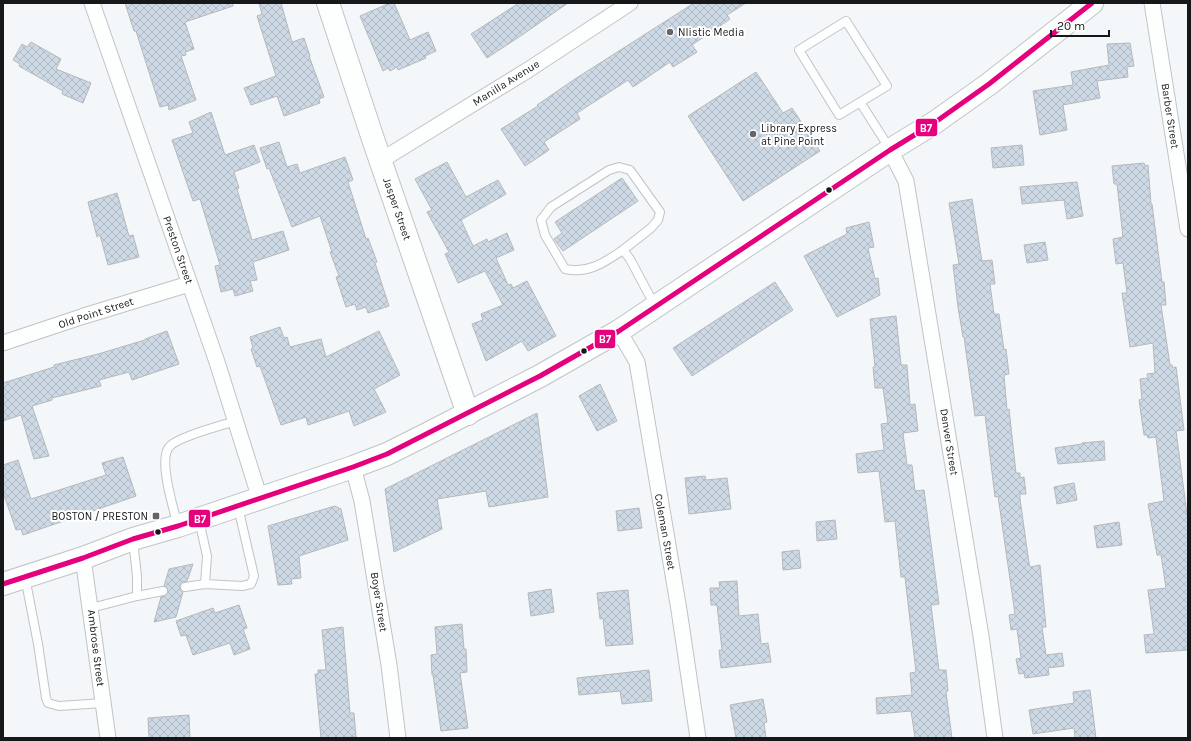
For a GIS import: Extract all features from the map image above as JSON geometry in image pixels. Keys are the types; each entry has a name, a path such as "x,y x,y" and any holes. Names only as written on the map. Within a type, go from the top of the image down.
{"main road":[{"name":"Jasper Street","path":"328,3 380,161 468,414"},
{"path":"3,584 83,558 133,539 260,499 387,454 540,376 619,330 934,122 989,84 1092,3"}],"street":[{"name":"Preston Street","path":"92,3 217,362 260,499"},
{"name":"Manilla Avenue","path":"380,161 528,70 630,3"},
{"name":"Barber Street","path":"1152,3 1188,230"},
{"name":"Denver Street","path":"890,150 906,180 980,628 995,738"},
{"name":"Old Point Street","path":"3,343 84,316 189,284"},
{"name":"Coleman Street","path":"619,330 637,362 679,610 698,738"},
{"name":"Boyer Street","path":"353,467 362,501 389,665 398,738"},
{"name":"Ambrose Street","path":"83,558 108,738"}],"lane":[{"path":"846,21 887,86 860,102 839,115 799,50 846,21"},
{"path":"860,102 890,150"},
{"path":"620,167 630,170 660,212 658,220 651,228 623,250 601,265 595,267 578,270 565,269 545,235 541,220 545,213 552,207 609,170 620,167"},
{"path":"623,250 630,259 656,306"},
{"path":"178,526 167,484 165,468 168,448 171,444 188,437 236,421"},
{"path":"185,587 205,584 242,586 250,584 254,576 238,506"},
{"path":"199,519 207,556 205,584"},
{"path":"133,539 137,576 137,596"},
{"path":"25,576 48,703 59,706 103,703"},
{"path":"91,608 163,591"}],"building":[{"path":"125,3 233,3 233,6 185,22 194,49 185,52 186,55 181,56 196,100 169,110 168,105 160,107 136,31 134,31"},
{"path":"259,3 281,3 292,42 304,38 324,97 319,99 320,103 284,116 277,96 251,105 244,88 276,76 257,16 262,14"},
{"path":"390,3 394,3 410,40 428,32 436,51 425,56 426,58 398,70 397,67 390,71 388,68 383,71 360,16"},
{"path":"519,3 568,3 487,58 471,34"},
{"path":"694,3 746,3 727,15 730,19 692,45 697,52 673,67 670,62 633,87 628,80 577,113 580,119 544,142 549,150 525,166 501,129 538,106 537,105 575,79"},
{"path":"31,42 61,59 56,69 91,83 83,103 62,94 63,91 19,66 20,64 13,60 22,44 27,47"},
{"path":"1130,43 1134,66 1127,67 1128,77 1097,81 1100,98 1063,105 1067,130 1040,135 1033,91 1073,85 1071,72 1109,65 1107,44"},
{"path":"756,72 783,113 792,108 820,151 743,201 688,116"},
{"path":"211,112 225,155 254,145 260,162 234,172 239,188 237,189 252,240 283,231 289,250 253,262 257,280 250,281 253,291 235,296 233,289 221,292 215,266 220,265 200,199 193,201 172,140 193,133 189,122"},
{"path":"279,142 287,167 297,164 300,173 345,157 353,180 348,182 366,239 368,238 377,262 375,263 389,306 368,313 366,307 357,310 355,304 346,307 336,277 339,276 330,252 332,252 320,216 292,227 269,168 267,169 260,148"},
{"path":"1022,145 1024,165 993,168 991,148"},
{"path":"447,162 466,197 498,180 506,194 461,220 473,246 487,239 488,242 507,233 514,250 496,258 508,285 511,284 513,288 527,281 556,336 528,351 522,341 486,361 472,324 483,320 481,314 503,305 485,271 458,283 445,254 449,252 427,212 432,210 415,179"},
{"path":"1144,163 1145,166 1148,165 1151,204 1162,282 1164,282 1166,305 1161,305 1170,365 1172,365 1173,368 1176,367 1184,430 1176,431 1188,521 1188,650 1146,653 1144,635 1154,634 1148,590 1166,588 1161,555 1157,555 1148,504 1164,501 1156,437 1148,438 1147,435 1144,435 1139,400 1142,399 1140,379 1148,378 1147,374 1155,373 1153,343 1130,347 1122,293 1127,293 1123,263 1116,264 1113,239 1123,237 1117,184 1114,184 1112,166"},
{"path":"622,178 638,201 563,251 554,239 562,233 555,222"},
{"path":"1077,182 1083,216 1067,219 1064,200 1022,204 1020,187"},
{"path":"117,193 129,236 133,235 139,257 108,265 100,235 97,237 88,202"},
{"path":"972,199 982,261 992,260 995,284 990,284 994,314 999,314 1004,350 1006,349 1009,374 1004,375 1007,410 1009,409 1016,473 1020,473 1020,478 1024,477 1026,494 1020,494 1020,499 1029,563 1030,567 1040,565 1046,627 1042,627 1046,655 1062,653 1064,666 1048,668 1049,675 1025,678 1024,673 1019,674 1016,659 1021,658 1017,629 1011,630 1009,615 1015,614 998,496 995,497 985,415 975,416 964,337 958,307 953,265 959,264 949,203"},
{"path":"869,222 874,247 868,248 875,279 878,278 880,295 837,317 804,256 847,234 846,228"},
{"path":"1045,242 1048,260 1027,263 1024,245"},
{"path":"775,282 793,310 692,376 673,348"},
{"path":"896,316 901,365 907,365 910,405 915,404 918,431 903,433 907,465 912,465 915,491 924,490 939,604 931,605 939,670 946,670 948,691 946,692 952,738 915,738 911,711 877,714 876,698 912,695 910,673 916,672 905,577 901,577 895,521 885,522 879,471 858,473 856,454 884,450 881,424 888,423 883,388 875,388 873,367 875,367 870,319"},
{"path":"280,327 284,338 287,337 290,347 321,339 326,357 379,331 400,375 374,389 386,412 354,426 349,411 308,425 306,417 281,425 260,366 257,367 251,349 253,348 250,337"},
{"path":"167,331 179,364 132,380 129,372 99,380 101,386 52,398 52,400 32,406 49,456 34,459 21,415 3,421 3,383 54,367 54,365 145,340"},
{"path":"600,384 617,421 597,431 579,396"},
{"path":"537,413 548,497 489,507 486,491 437,499 442,529 394,552 385,489"},
{"path":"1104,441 1105,460 1058,464 1055,448"},
{"path":"123,457 136,496 23,535 21,529 16,530 3,492 3,465 18,460 31,499 106,475 102,463"},
{"path":"705,476 706,480 727,478 731,509 689,514 685,478"},
{"path":"1074,483 1077,500 1057,504 1054,487"},
{"path":"335,506 341,509 348,540 299,556 301,578 291,579 292,584 278,585 268,526"},
{"path":"639,508 642,528 618,531 616,511"},
{"path":"835,520 837,539 817,541 816,522"},
{"path":"1119,522 1122,545 1097,548 1094,526"},
{"path":"799,550 801,568 783,570 782,552"},
{"path":"193,564 187,581 182,582 180,585 180,590 183,592 176,617 154,622 161,597 166,595 168,592 167,588 164,586 169,569"},
{"path":"737,581 739,616 758,614 761,644 768,643 771,662 721,668 719,650 722,650 717,605 711,605 710,588 720,588 719,582"},
{"path":"551,589 554,612 531,616 528,593"},
{"path":"628,590 633,644 606,646 603,618 600,619 597,593"},
{"path":"239,605 247,628 243,629 250,649 234,655 230,643 193,655 186,635 181,636 176,621 213,608 215,613"},
{"path":"462,624 464,649 466,649 467,672 460,673 468,728 441,731 432,675 431,655 437,654 435,627"},
{"path":"343,627 350,713 354,713 356,737 321,738 315,674 318,674 318,670 326,670 322,630"},
{"path":"649,670 652,701 622,704 620,691 579,695 577,678"},
{"path":"1090,690 1096,738 1075,738 1074,728 1033,734 1029,710 1074,703 1073,692"},
{"path":"763,699 767,722 764,723 766,738 736,738 730,705"},
{"path":"189,715 190,738 149,738 148,718"}],"transit line":[{"name":"B7","path":"3,584 83,558 133,539 178,526 353,467 387,454 540,376 619,331 890,150 934,123 989,84 1092,3"}],"place":[{"name":"Nlistic Media","path":"670,32"},
{"name":"Library Express at Pine Point","path":"753,134"},
{"name":"BOSTON / PRESTON","path":"156,516"}]}
